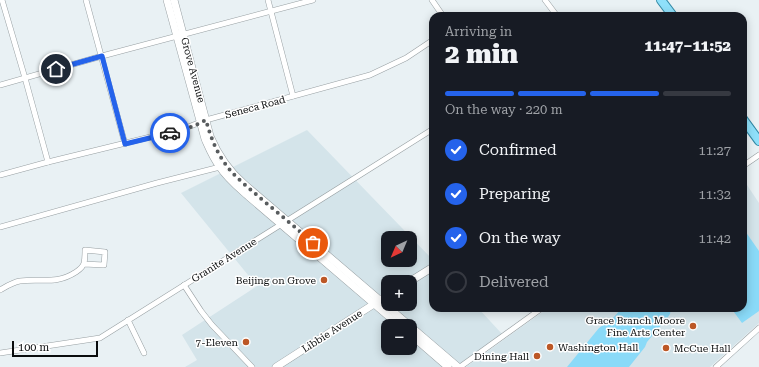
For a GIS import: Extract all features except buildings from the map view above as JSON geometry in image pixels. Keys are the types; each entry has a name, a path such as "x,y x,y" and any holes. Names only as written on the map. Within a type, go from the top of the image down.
{"main road":[{"path":"661,0 670,12"},
{"path":"747,124 759,141"}],"street":[{"path":"2,0 48,162"},
{"path":"86,0 125,144"},
{"name":"Grove Avenue","path":"167,0 180,35"},
{"name":"Grove Avenue","path":"174,0 180,35 203,121 205,139 209,149 220,167 235,184 284,222"},
{"path":"268,0 293,96"},
{"path":"0,85 102,56 313,0"},
{"path":"432,0 440,12"},
{"path":"546,0 554,12"},
{"name":"Seneca Road","path":"0,175 183,129 203,121 370,75 406,58 429,43"},
{"name":"Grove Avenue","path":"203,121 224,163 244,184 284,222 377,302 459,367"},
{"name":"Granite Avenue","path":"0,353 100,338 429,131"},
{"path":"747,163 759,155"},
{"path":"0,227 156,183 220,167"},
{"path":"0,290 20,281 52,281 61,279 80,269 84,264 85,250 105,252 104,265 84,264"},
{"path":"417,277 429,270"},
{"path":"184,285 212,325 252,367"},
{"name":"Libbie Avenue","path":"276,367 381,299"},
{"name":"Grove Avenue","path":"377,302 393,319"},
{"path":"459,367 536,312"},
{"path":"128,320 144,353"},
{"path":"716,367 759,328"},
{"path":"417,340 448,367"}],"shaded area":[{"path":"307,130 405,231 381,231 381,267 417,267 417,243 429,256 429,312 482,312 503,335 462,367 185,367 197,360 182,335 257,286 181,193"},
{"path":"747,185 759,203 759,323 710,367 466,367 542,312 747,312"},
{"path":"747,234 759,251 759,311 742,323 734,312 747,312"},
{"path":"618,312 670,312 629,367 567,367 599,328"}],"way so far":[{"path":"170,133 194,126 206,120 210,136 224,163 244,184 313,243"}],"place":[{"name":"Beijing on Grove","path":"324,280"},
{"name":"Grace Branch Moore Fine Arts Center","path":"693,326"},
{"name":"7-Eleven","path":"246,342"},
{"name":"Washington Hall","path":"550,347"},
{"name":"McCue Hall","path":"666,348"},
{"name":"Dining Hall","path":"537,356"}],"route":[{"path":"56,69 102,56 125,144 170,133"}]}
